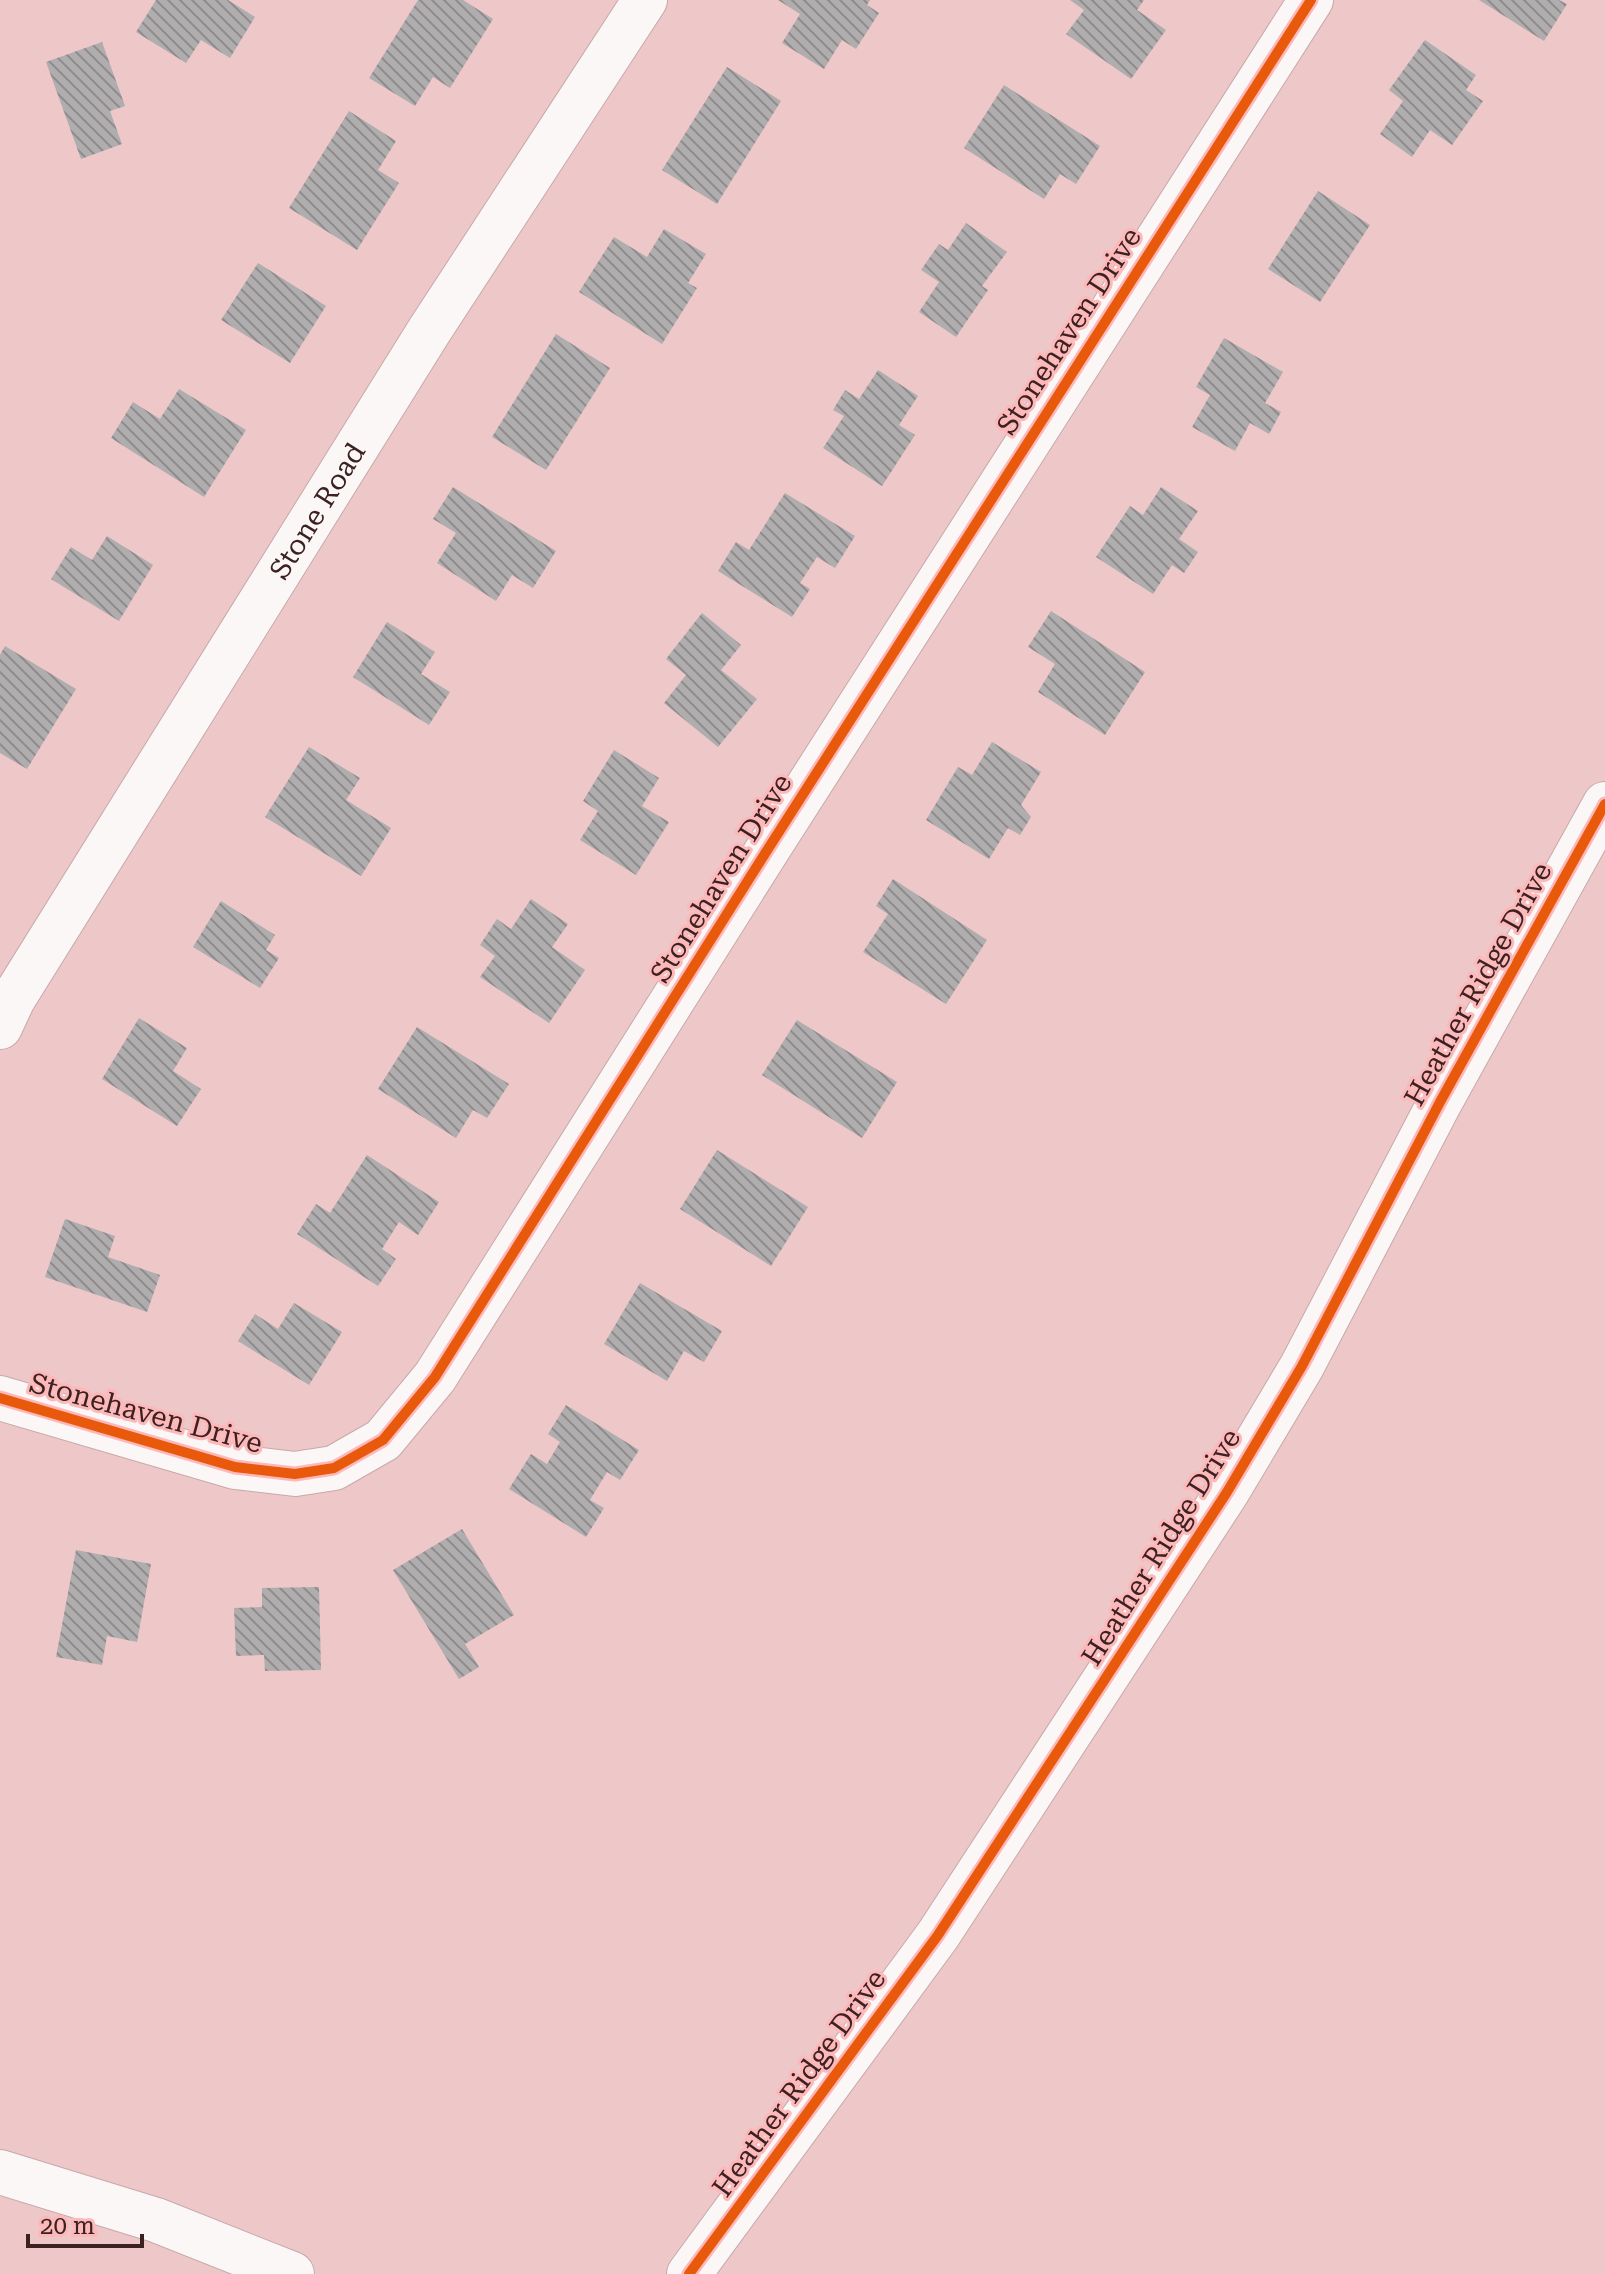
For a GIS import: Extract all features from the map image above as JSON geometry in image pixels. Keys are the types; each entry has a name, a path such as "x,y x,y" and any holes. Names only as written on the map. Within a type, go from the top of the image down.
{"street":[{"name":"Stone Road","path":"0,1027 13,999 429,331 645,0"},
{"name":"Stonehaven Drive","path":"0,1398 235,1467 295,1474 334,1468 383,1440 435,1377 783,825 1311,0"},
{"name":"Heather Ridge Drive","path":"689,2274 938,1935 1227,1492 1302,1366 1440,1102 1605,804"},
{"path":"0,2172 156,2220 292,2274"}],"building":[{"path":"156,0 228,0 255,17 230,58 201,40 186,63 136,32"},
{"path":"418,0 463,0 493,19 450,88 433,77 415,106 369,78"},
{"path":"778,0 870,0 867,5 879,13 856,49 842,40 824,69 782,43 800,14"},
{"path":"1070,0 1144,0 1137,10 1166,30 1131,79 1066,34 1084,10"},
{"path":"1479,0 1559,0 1567,4 1544,41"},
{"path":"1425,40 1476,75 1466,90 1483,101 1452,145 1430,130 1412,157 1380,134 1403,101 1389,90"},
{"path":"102,42 125,106 110,111 122,144 81,159 46,62"},
{"path":"727,67 781,101 717,204 662,170"},
{"path":"1004,85 1100,146 1076,184 1060,174 1044,199 964,148"},
{"path":"349,111 396,141 378,170 399,183 357,250 289,208"},
{"path":"1318,191 1370,225 1320,302 1268,269"},
{"path":"966,223 1007,252 982,286 988,290 956,337 919,312 939,282 921,270 939,244 948,250"},
{"path":"664,229 706,254 688,283 697,288 662,344 579,292 614,237 647,257"},
{"path":"258,263 326,306 290,363 221,320"},
{"path":"556,334 610,368 546,470 492,437"},
{"path":"1224,338 1283,372 1265,403 1281,412 1269,434 1250,423 1235,451 1192,427 1210,395 1196,387"},
{"path":"878,370 918,396 899,425 915,435 882,486 823,448 844,416 833,410 845,390 859,399"},
{"path":"179,389 246,430 204,497 111,438 133,402 160,419"},
{"path":"453,487 556,551 533,588 512,575 496,601 437,563 456,533 433,519"},
{"path":"1161,487 1198,511 1179,539 1198,552 1184,573 1172,565 1153,594 1096,557 1130,506 1143,515"},
{"path":"785,493 855,536 835,568 817,557 800,583 810,589 792,617 718,571 736,542 749,550"},
{"path":"107,536 153,565 119,621 51,579 71,547 92,560"},
{"path":"1051,611 1145,672 1105,735 1038,692 1055,664 1028,647"},
{"path":"702,613 741,645 721,670 757,699 718,747 664,703 686,675 666,659"},
{"path":"387,622 435,652 421,674 450,692 429,725 353,677"},
{"path":"5,646 76,689 27,769 0,753 0,655"},
{"path":"992,742 1041,772 1021,805 1031,817 1020,835 1008,828 989,859 926,820 958,767 972,775"},
{"path":"309,747 360,778 346,800 391,828 361,876 265,817"},
{"path":"614,750 659,778 642,806 669,822 636,875 580,840 598,811 583,801"},
{"path":"893,879 987,940 946,1004 863,952 888,914 876,906"},
{"path":"531,899 568,924 552,947 585,970 549,1023 480,977 495,956 480,945 497,919 511,929"},
{"path":"221,901 275,935 266,950 279,958 260,988 193,947"},
{"path":"139,1018 187,1048 173,1071 201,1089 177,1126 102,1079"},
{"path":"797,1020 897,1082 862,1138 762,1075"},
{"path":"417,1027 509,1084 487,1118 473,1110 456,1138 378,1089"},
{"path":"717,1150 808,1207 771,1266 680,1209"},
{"path":"367,1155 439,1202 418,1235 399,1222 382,1249 396,1259 378,1286 297,1234 316,1204 330,1213"},
{"path":"65,1219 115,1236 108,1257 160,1275 147,1312 45,1277"},
{"path":"640,1283 722,1331 704,1362 684,1351 667,1381 604,1344"},
{"path":"294,1303 342,1332 309,1385 238,1341 255,1314 278,1329"},
{"path":"566,1405 639,1450 620,1480 607,1472 590,1500 604,1508 586,1537 509,1489 531,1454 547,1464 560,1442 548,1434"},
{"path":"462,1529 514,1615 465,1644 479,1667 459,1679 393,1570"},
{"path":"76,1550 151,1564 137,1642 107,1636 102,1665 56,1657"},
{"path":"319,1587 321,1670 265,1671 264,1655 236,1656 234,1608 262,1607 262,1588"}],"cycle path":[{"path":"0,1398 235,1467 295,1474 334,1468 383,1440 435,1377 766,852 1311,0"},
{"path":"689,2274 938,1935 1227,1492 1302,1366 1440,1102 1605,804"}]}
